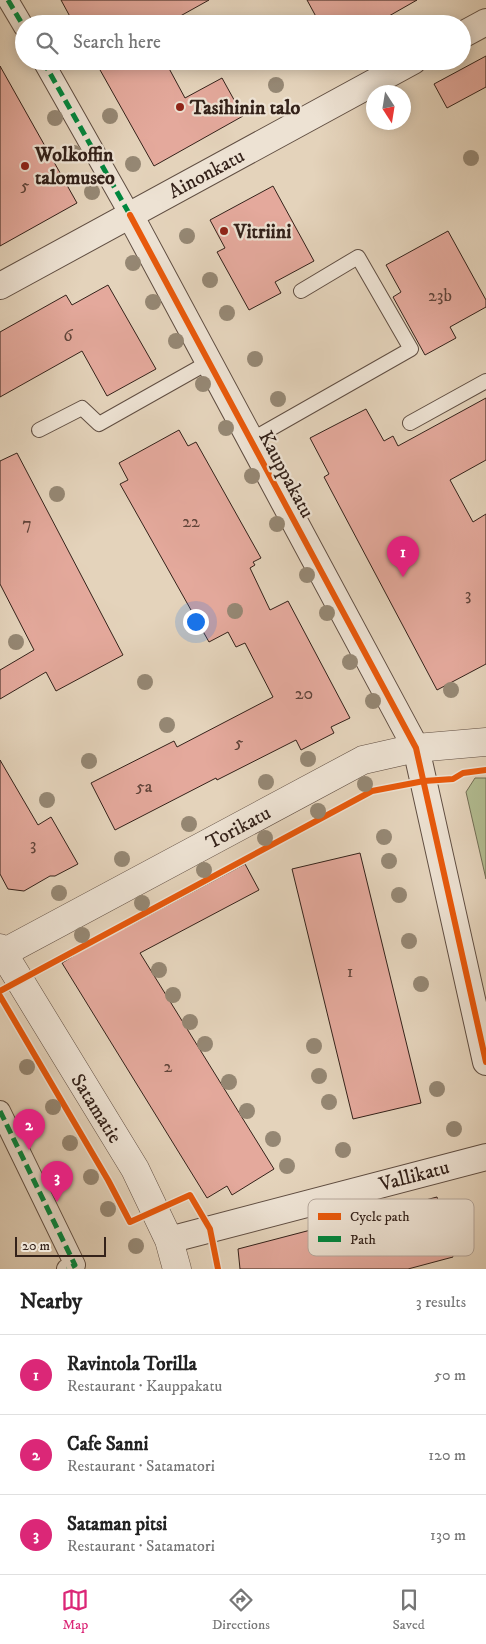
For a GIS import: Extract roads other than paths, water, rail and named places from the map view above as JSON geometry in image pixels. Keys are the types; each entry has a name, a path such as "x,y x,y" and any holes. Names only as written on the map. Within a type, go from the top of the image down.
{"street":[{"path":"8,0 17,15"},
{"path":"471,30 486,22"},
{"name":"Kauppakatu","path":"48,70 130,215 416,748 486,1062"},
{"name":"Ainonkatu","path":"0,286 396,70"},
{"name":"Torikatu","path":"1,951 363,760 416,748 486,742"},
{"name":"Satamatie","path":"1,951 135,1169 169,1240 177,1269"},
{"path":"0,1111 75,1265 68,1269"},
{"name":"Vallikatu","path":"326,1199 486,1157"},
{"name":"Vallikatu","path":"169,1240 308,1204"}],"lane":[{"path":"251,440 411,348 358,257 301,290"},
{"path":"40,430 82,408 99,424 209,362"},
{"path":"410,423 486,380"}],"place":[{"name":"Tasihinin talo","path":"180,107"},
{"name":"Wolkoffin talomuseo","path":"25,166"},
{"name":"Vitriini","path":"224,231"},
{"name":"Ravintola Torilla","path":"403,577"},
{"name":"Cafe Sanni","path":"29,1150"},
{"name":"Sataman pitsi","path":"57,1202"}]}
